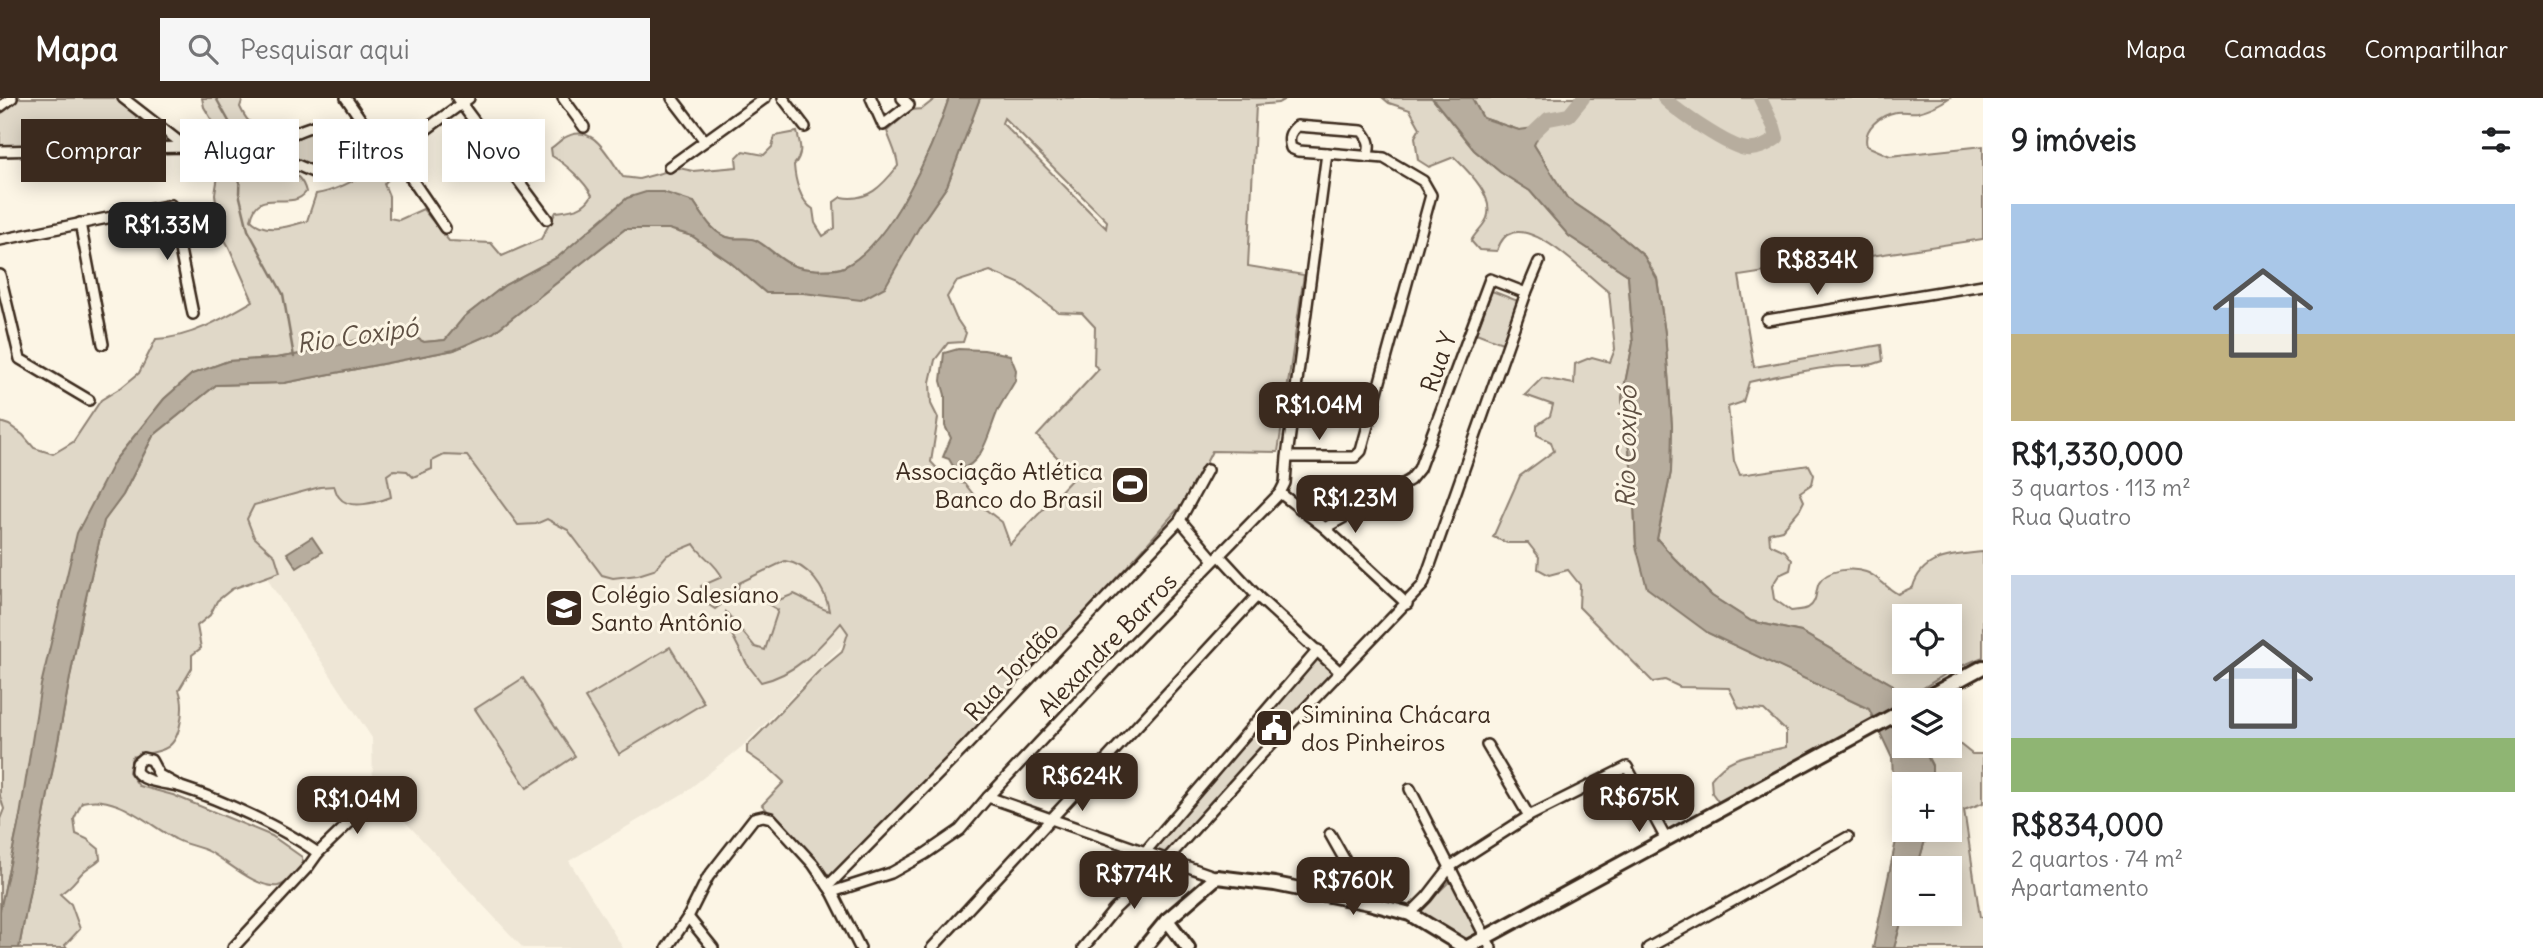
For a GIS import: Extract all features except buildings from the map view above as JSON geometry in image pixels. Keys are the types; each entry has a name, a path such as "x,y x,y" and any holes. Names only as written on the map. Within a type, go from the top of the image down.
{"street":[{"path":"0,107 12,98"},
{"path":"123,98 180,142"},
{"path":"346,98 358,119"},
{"path":"563,98 584,127"},
{"path":"672,98 705,141"},
{"path":"668,167 765,98"},
{"path":"783,98 806,127"},
{"path":"871,98 883,125 909,104 902,98"},
{"path":"428,127 463,100 547,219"},
{"path":"1287,457 1355,457 1361,451 1431,195 1423,180 1384,158 1298,151 1291,148 1291,132 1297,126 1362,131 1370,148 1367,156"},
{"path":"0,151 180,147"},
{"path":"1327,153 1285,484 1280,493 1325,528 1407,604"},
{"path":"414,182 445,228"},
{"path":"0,240 171,205 193,314"},
{"path":"80,223 103,344"},
{"path":"1083,948 1114,910 1168,858 1259,757 1407,604 1428,577 1437,541 1539,262"},
{"path":"0,275 20,359 89,400"},
{"name":"Rua Y","path":"1325,528 1410,480 1419,469 1490,279 1526,293"},
{"path":"1767,320 1983,285"},
{"name":"Rua Jordão","path":"830,889 1180,520 1207,470"},
{"name":"Alexandre Barros","path":"830,889 891,873 960,830 988,797 1280,493"},
{"path":"1180,520 1340,672"},
{"path":"932,948 1257,596"},
{"path":"1144,853 1318,650"},
{"path":"1943,688 1983,667"},
{"path":"988,797 1052,817 1144,853 1168,858 1217,877 1275,884 1410,914 1466,948 1489,943 1666,839 1892,717"},
{"path":"1487,745 1529,816"},
{"path":"181,787 159,775 151,760 143,758 138,763 136,771 141,777 181,787 229,805 318,853"},
{"path":"1410,914 1451,866 1529,816 1627,766 1666,839"},
{"path":"1410,789 1489,943"},
{"path":"233,948 318,853 376,797"},
{"path":"667,948 688,917 708,877 748,823 759,816 771,818 813,864 830,889 860,948"},
{"path":"1329,834 1369,903"},
{"path":"1648,948 1847,837"},
{"path":"1144,948 1167,920 1217,877"},
{"path":"688,917 713,948"},
{"path":"1167,920 1188,948"}],"shaded area":[{"path":"20,98 116,98 144,119 21,119 21,146 0,146 0,112"},
{"path":"202,98 243,98 240,107 247,119 211,119"},
{"path":"936,98 949,98 933,142 909,192 878,238 862,255 844,267 823,270 789,264 754,240 719,233 709,224 694,202 627,199 558,257 505,285 464,317 446,340 424,342 406,333 383,333 313,352 228,361 192,374 164,399 115,460 20,816 0,911 0,819 4,809 0,796 0,422 23,435 34,448 53,454 73,442 101,400 139,373 156,339 194,331 253,301 219,230 215,194 217,182 299,182 299,179 306,192 300,198 267,201 254,209 251,220 257,225 271,228 307,221 316,194 350,182 386,182 389,218 399,220 423,209 449,241 491,243 502,256 541,239 556,212 581,206 592,195 574,173 552,156 551,148 564,138 584,134 592,138 600,144 623,177 639,179 679,168 693,171 737,167 736,158 743,151 764,155 772,147 775,136 797,132 800,150 794,165 797,183 805,201 813,209 815,223 823,236 835,228 834,202 841,197 867,195 898,166 887,131 911,110 922,109"},
{"name":"Rio Coxipó","path":"949,98 980,98 947,186 921,224 885,287 861,300 803,293 766,293 730,262 692,236 669,229 625,229 493,333 454,350 284,383 216,385 153,436 123,495 104,521 82,614 19,948 0,948 0,911 20,816 41,685 77,533 115,460 164,399 192,374 228,361 313,352 383,333 406,333 424,342 445,340 464,317 505,285 558,257 627,198 646,192 663,192 694,202 709,224 719,233 731,238 754,240 796,266 823,270 844,267 862,255 894,216 933,142"},
{"path":"980,98 1287,98 1278,103 1256,105 1248,266 1304,275 1278,452 1212,451 1190,495 1134,559 940,769 830,881 762,805 784,782 747,753 747,746 818,672 842,652 848,633 841,623 796,667 761,682 747,664 729,629 723,624 726,612 755,647 765,650 778,610 759,599 779,600 794,594 829,611 820,586 808,572 785,561 739,583 737,593 715,609 706,603 701,586 722,577 694,544 667,555 654,570 613,578 602,575 568,530 547,519 536,524 518,525 467,456 444,455 432,461 432,469 413,477 407,471 394,470 387,475 391,497 379,501 350,504 339,497 334,486 320,487 254,505 247,519 254,537 275,556 280,572 232,589 217,601 210,615 197,626 201,648 192,655 192,668 179,690 182,713 175,739 157,752 132,757 129,772 139,786 173,795 272,836 302,857 303,866 281,885 270,886 243,874 210,852 179,841 119,806 95,800 82,802 74,819 76,834 99,849 100,859 60,894 71,904 80,929 65,945 67,948 19,948 82,614 104,520 123,495 153,436 216,385 284,383 454,350 493,333 625,229 669,229 692,236 730,262 766,293 803,293 921,224 947,186","holes":["1004,118 1107,221 1106,228 1002,123","990,271 1021,284 1058,312 1082,313 1095,327 1094,365 1099,369 1037,436 1075,476 1010,544 1002,522 985,509 965,484 943,475 931,462 938,418 931,404 930,382 935,360 948,343 963,342 966,333 947,297 956,282"]},
{"path":"1383,98 1432,98 1474,150 1500,172 1530,191 1569,236 1628,275 1633,343 1622,398 1633,480 1636,546 1708,633 1869,709 1874,719 1720,804 1712,793 1711,779 1719,770 1735,759 1786,747 1786,731 1764,710 1739,708 1729,688 1680,687 1665,680 1653,682 1579,607 1580,585 1568,570 1549,575 1538,569 1539,557 1528,543 1507,543 1493,537 1520,476 1554,451 1551,442 1537,435 1537,425 1550,416 1553,405 1525,395 1542,378 1574,384 1575,364 1592,357 1610,362 1615,349 1609,292 1568,257 1534,236 1518,232 1506,236 1497,251 1479,250 1471,241 1486,221 1488,210 1479,184 1454,157 1429,167 1418,160 1415,137 1420,128 1410,110 1389,103"},
{"name":"Rio Coxipó","path":"1432,98 1472,98 1483,118 1519,130 1542,127 1534,145 1567,198 1611,228 1644,256 1657,279 1665,333 1672,426 1671,472 1657,539 1712,596 1751,621 1801,632 1893,685 1892,758 1869,709 1708,633 1647,588 1636,546 1633,480 1622,398 1633,343 1628,275 1569,236 1530,191 1500,172 1474,150"},
{"path":"1472,98 1949,98 1922,111 1896,112 1884,116 1867,134 1867,146 1890,156 1983,146 1983,239 1739,276 1754,367 1881,345 1883,361 1811,370 1749,382 1743,402 1728,407 1734,461 1740,475 1809,465 1814,475 1812,484 1800,492 1804,501 1800,509 1782,530 1769,533 1770,544 1785,551 1792,560 1790,570 1779,575 1772,586 1774,599 1791,611 1808,608 1813,603 1823,578 1834,572 1848,570 1861,570 1870,574 1898,594 1913,587 1917,576 1932,563 1951,556 1983,552 1983,657 1962,666 1962,604 1892,604 1892,674 1946,674 1923,688 1894,688 1801,632 1751,621 1712,596 1657,539 1671,472 1672,426 1665,333 1657,278 1644,256 1611,228 1567,198 1534,145 1519,130 1483,118"},
{"path":"313,131 313,166 299,161 299,137"},
{"path":"166,135 173,140 175,145 166,145"},
{"path":"1492,291 1518,301 1502,343 1476,333"},
{"name":"Colégio Salesiano Santo Antônio","path":"635,325 856,631 744,745 684,793 569,861 623,948 523,948 373,787 372,738 271,585 188,408"},
{"path":"958,349 1010,355 1016,370 1015,381 998,410 980,453 968,466 960,469 943,457 951,438 945,426 945,395 941,381 944,353"},
{"path":"312,537 322,552 297,568 287,553"},
{"path":"670,647 704,703 619,754 585,698"},
{"path":"1317,657 1335,672 1167,855 1151,851"},
{"path":"523,678 575,756 527,788 475,709"},
{"path":"1962,746 1972,754 1983,754 1983,803 1964,810 1980,917 1983,917 1983,948 1894,948 1900,926 1962,926 1962,856 1920,856 1925,842 1962,842 1962,772 1932,772 1928,758 1962,758"},
{"name":"Rio Coxipó","path":"1892,758 1928,758 1932,766 1932,772 1893,772"},
{"name":"Rio Coxipó","path":"1896,842 1925,842 1920,856 1893,856"},
{"name":"Rio Coxipó","path":"1892,860 1892,926 1900,926 1894,948 1873,948"},
{"path":"1451,880 1482,937 1466,945 1416,914"}],"waterway":[{"path":"216,98 241,143 239,193 248,230 283,294 294,357"},
{"path":"1528,138 1548,119 1569,115 1583,98"},
{"path":"1664,98 1716,136 1747,149 1763,146 1777,138 1760,98"}],"place":[{"name":"Associação Atlética Banco do Brasil","path":"1130,485"},
{"name":"Colégio Salesiano Santo Antônio","path":"564,608"},
{"name":"Siminina Chácara dos Pinheiros","path":"1274,728"}]}
